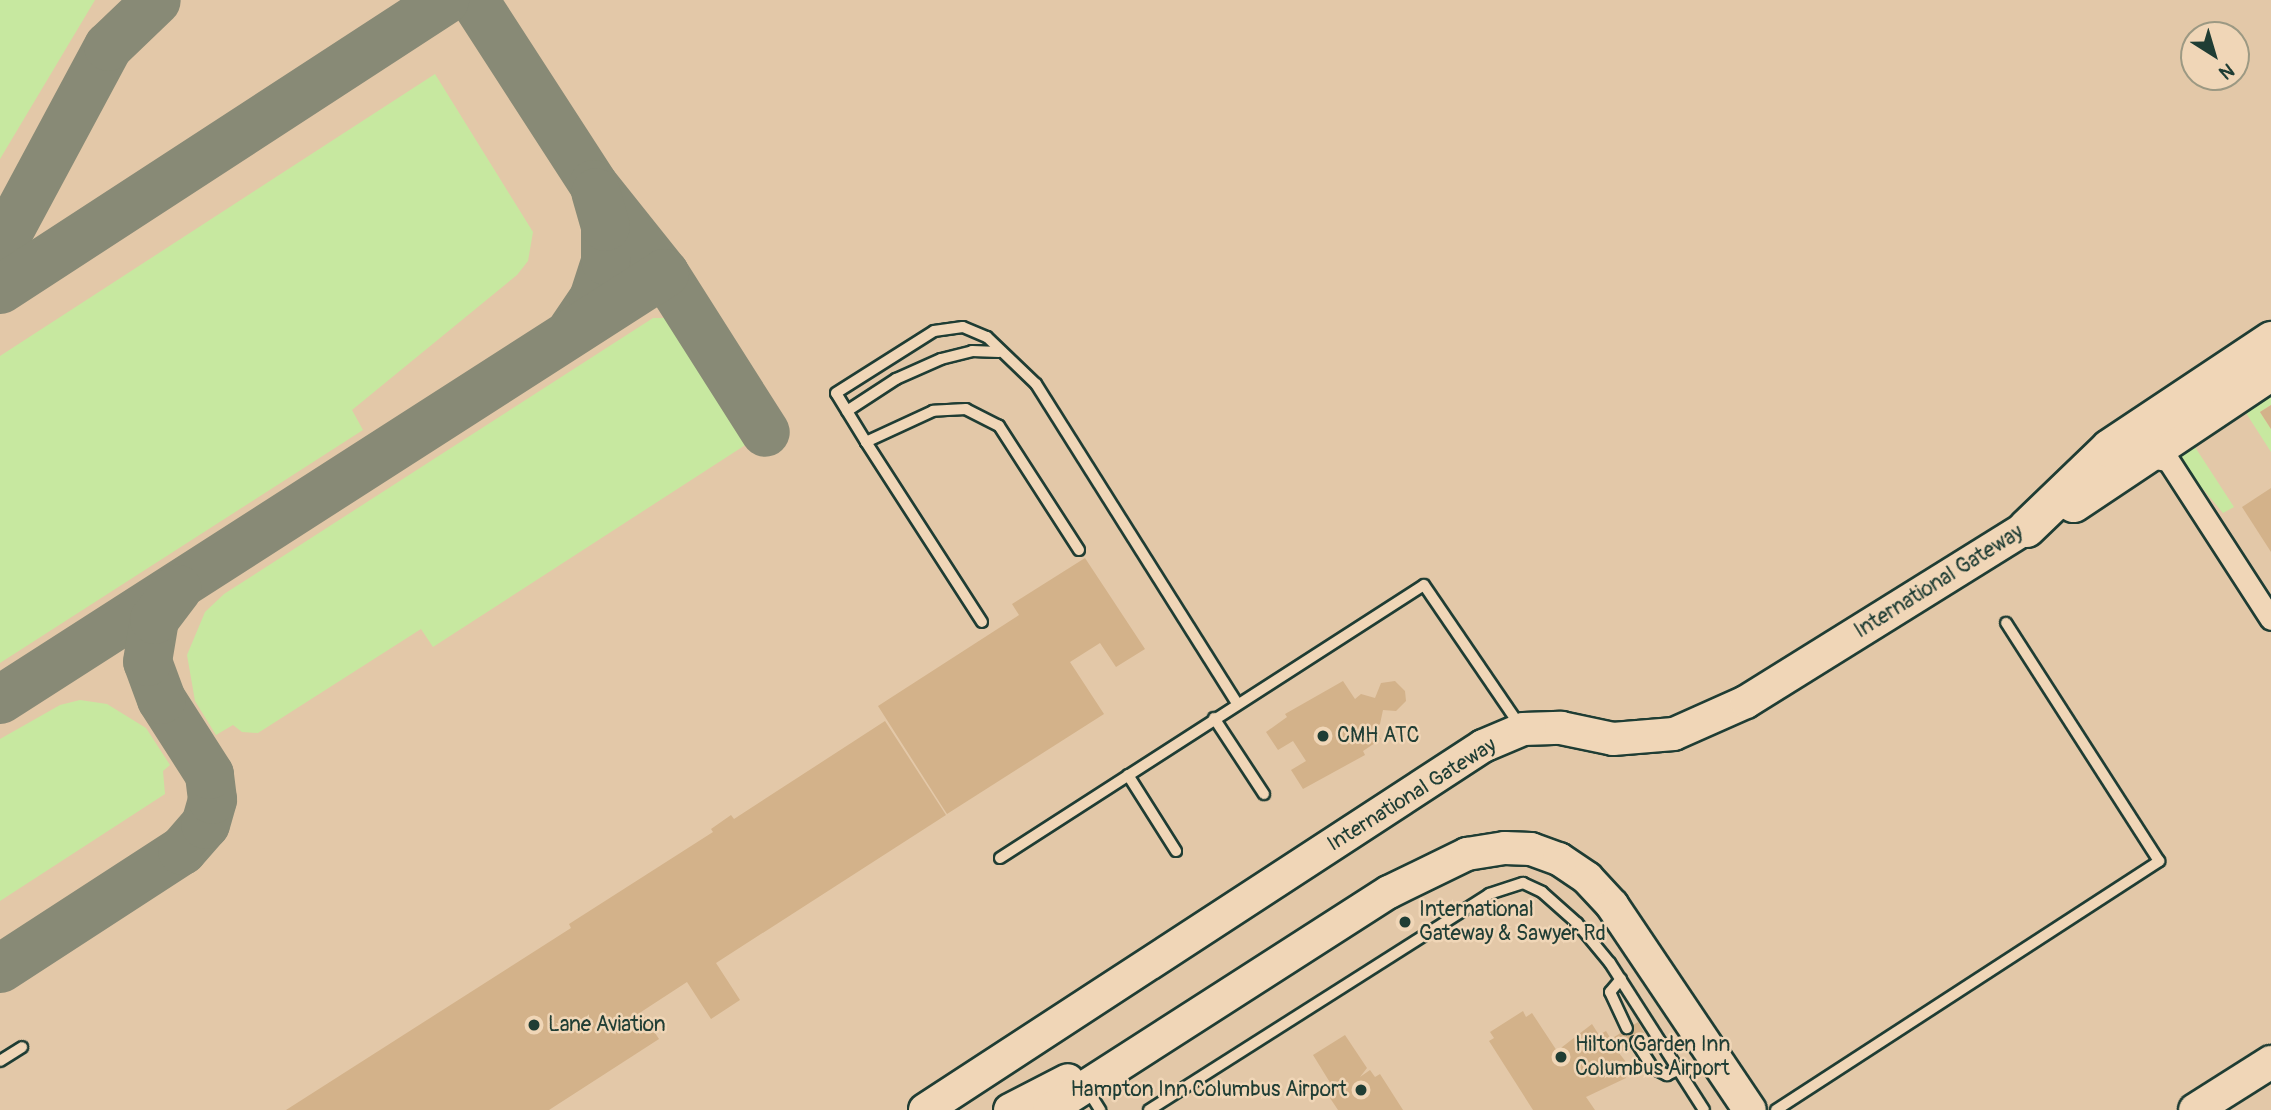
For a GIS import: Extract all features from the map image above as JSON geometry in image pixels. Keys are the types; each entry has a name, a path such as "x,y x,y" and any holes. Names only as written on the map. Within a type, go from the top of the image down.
{"highway":[{"name":"International Gateway","path":"2026,528 2109,448 2271,340"},
{"path":"2026,528 2148,457 2271,371"}],"main road":[{"name":"International Gateway","path":"925,1110 1480,748 1522,729 1562,728 1613,739 1674,734 1746,702 2026,528"},
{"path":"1010,1110 1189,1020 1439,864 1467,854 1531,849 1568,865 1612,905 1750,1110"},
{"path":"1049,1110 1093,1098 1189,1020"},
{"path":"2195,1110 2271,1062"}],"street":[{"path":"2148,457 2168,460 2271,619"}],"lane":[{"path":"982,622 836,393 934,331 963,327 987,337 999,352 1036,384 1237,703"},
{"path":"847,411 896,379 940,359 972,351 999,352"},
{"path":"866,442 933,411 966,409 999,426 1079,550"},
{"path":"1000,858 1424,584 1522,729"},
{"path":"1776,1110 2160,861 2006,623"},
{"path":"1214,718 1264,794"},
{"path":"1128,775 1176,851"},
{"path":"1149,1110 1505,886 1523,883 1542,892 1577,923 1620,979 1704,1110"},
{"path":"1620,979 1610,992 1613,1006 1627,1028"},
{"path":"1636,1042 1653,1068 1667,1075 1680,1069"},
{"path":"0,1062 22,1047"}],"shaded area":[{"path":"0,0 2271,0 2271,1110 0,1110"}],"green space":[{"path":"0,0 95,0 0,159"},
{"path":"435,74 533,232 528,261 517,275 352,410 363,430 0,663 0,356"},
{"path":"653,318 666,318 680,325 751,435 750,442 433,647 421,629 258,733 242,732 233,725 216,735 195,701 187,655 205,612 224,594"},
{"path":"2271,383 2271,405 2260,412 2271,429 2271,452 2246,413 2229,424 2225,417"},
{"path":"2208,431 2211,436 2195,447 2234,507 2223,513 2182,464 2179,455 2180,445"},
{"path":"80,700 107,704 146,728 170,765 163,771 165,794 0,901 0,739 60,705"}],"building":[{"path":"2271,405 2271,429 2260,412"},
{"path":"2271,488 2271,552 2242,507"},
{"path":"1085,558 1145,649 1116,667 1100,643 1070,662 1104,714 947,814 878,706 1019,615 1012,604"},
{"name":"CMH ATC","path":"1343,681 1355,699 1361,694 1375,698 1381,683 1395,681 1405,691 1406,701 1396,711 1383,710 1380,724 1374,728 1381,739 1363,751 1365,755 1303,789 1291,770 1306,761 1293,741 1278,750 1266,732 1287,717 1285,714"},
{"path":"885,721 946,815 716,963 740,1000 711,1019 687,982 641,1012 659,1039 549,1110 286,1110 571,928 569,924 713,832 711,829 731,815 734,819"},
{"name":"Hilton Garden Inn Columbus Airport","path":"1523,1011 1526,1017 1532,1013 1557,1051 1592,1024 1599,1035 1606,1031 1611,1039 1638,1022 1646,1036 1619,1053 1626,1062 1619,1066 1626,1078 1586,1097 1595,1110 1533,1110 1489,1041 1494,1038 1490,1032"},
{"path":"1345,1035 1367,1068 1360,1077 1370,1070 1375,1077 1380,1074 1403,1110 1338,1110 1328,1095 1334,1089 1313,1055"}],"taxiway":[{"path":"0,247 108,46 156,0"},
{"path":"0,289 444,0"},
{"path":"474,0 593,184 664,273 765,432"},
{"path":"572,329 593,298 605,260 605,226 595,192"},
{"path":"0,699 664,273"},
{"path":"0,968 182,850 205,824 212,799 209,774 161,699 147,661 154,619 177,589"}],"place":[{"name":"CMH ATC","path":"1323,736"},
{"name":"International Gateway & Sawyer Rd","path":"1405,922"},
{"name":"Lane Aviation","path":"534,1025"},
{"name":"Hilton Garden Inn Columbus Airport","path":"1561,1057"},
{"name":"Hampton Inn Columbus Airport","path":"1361,1090"}]}
